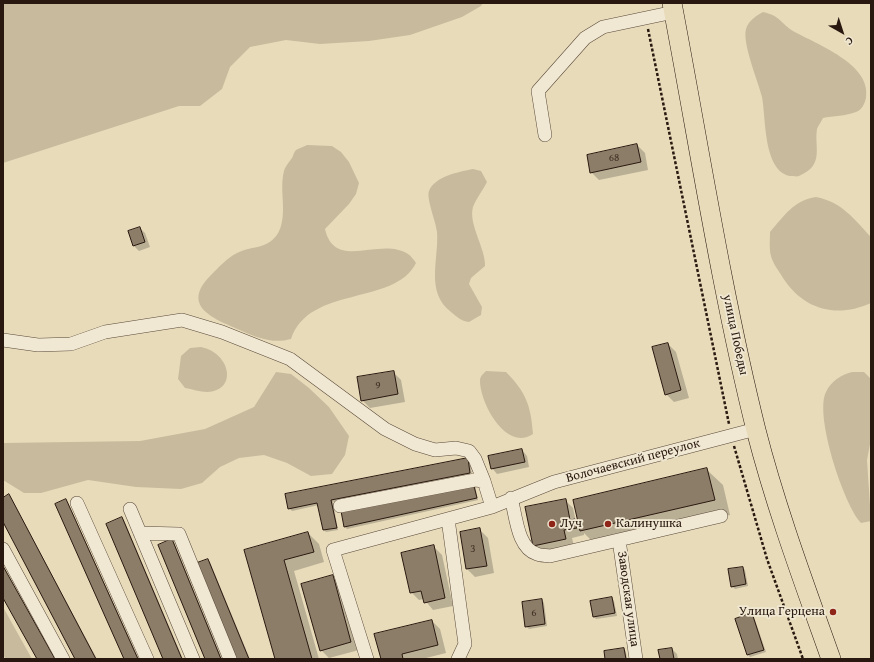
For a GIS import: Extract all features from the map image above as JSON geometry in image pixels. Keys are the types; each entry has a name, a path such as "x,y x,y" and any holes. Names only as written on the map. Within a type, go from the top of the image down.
{"highway":[{"name":"улица Победы","path":"673,7 728,301 756,429 775,499 831,659"}],"street":[{"path":"545,135 538,91 586,38 603,27 645,17 673,7"},
{"path":"3,340 38,345 71,344 105,332 182,320 222,332 290,359 385,429 415,444 435,450 456,448 469,451 475,459 492,507"},
{"name":"Волочаевский переулок","path":"367,659 333,550 492,507 511,498 554,482 756,429"},
{"path":"340,506 475,480 484,481"},
{"path":"511,498 522,539 528,549 537,554 550,556 721,516"},
{"path":"77,503 147,659"},
{"path":"130,509 193,659"},
{"path":"448,519 465,644 458,659"},
{"path":"140,534 179,534 230,659"},
{"name":"Заводская улица","path":"619,540 636,659"},
{"path":"3,549 63,659"}],"path":[{"path":"645,17 731,436 767,559 803,659"}],"shaded area":[{"path":"3,3 483,3 481,6 462,17 410,35 369,41 320,44 286,40 250,47 230,67 222,89 200,106 179,106 3,163"},
{"path":"763,12 777,18 793,31 828,49 852,65 866,86 866,98 860,110 848,114 823,118 817,129 817,156 815,161 807,172 798,176 790,176 781,172 770,154 767,142 762,97 751,62 745,35 749,23"},
{"path":"307,145 332,146 341,152 349,162 359,183 356,194 349,204 325,229 330,242 338,249 348,251 385,249 397,250 408,254 416,263 405,276 390,285 315,310 301,322 291,339 278,341 266,340 221,322 204,310 200,304 199,296 202,286 230,257 237,253 267,244 276,236 280,229 283,215 282,185 285,169 296,150"},
{"path":"473,169 481,171 487,182 474,204 472,214 475,229 485,259 485,266 471,278 469,284 482,307 481,315 469,322 461,320 451,312 443,304 438,295 435,275 437,232 428,194 432,186 442,178"},
{"path":"816,197 825,199 847,212 871,237 871,303 858,308 845,310 821,308 810,304 791,289 773,262 770,250 770,232 795,205 802,201"},
{"path":"201,347 219,356 227,371 227,379 217,390 204,392 185,388 178,379 181,356 190,348"},
{"path":"486,371 506,372 513,379 523,393 529,407 533,434 523,438 513,436 504,431 496,422 484,401 481,390 480,379"},
{"path":"276,372 291,374 309,388 329,407 349,436 345,455 332,474 311,476 287,463 264,455 239,458 220,467 202,483 181,489 136,487 88,480 41,493 24,493 3,480 3,443 140,441 205,429 254,407"},
{"path":"852,372 864,372 871,379 871,439 867,460 871,521 861,523 854,513 839,480 827,439 824,420 823,403 828,388 837,379"},
{"path":"3,607 32,659 6,659 3,655"}],"building":[{"path":"637,144 641,162 590,173 587,155"},
{"path":"140,227 145,242 133,246 128,231"},
{"path":"668,343 681,390 665,395 652,347"},
{"path":"394,371 398,394 361,401 357,377"},
{"path":"522,449 525,462 491,469 488,456"},
{"path":"468,458 470,473 331,500 337,528 323,530 317,503 288,509 285,494"},
{"path":"707,468 715,500 580,531 573,500"},
{"path":"473,482 477,498 344,527 341,511"},
{"path":"9,494 96,659 75,659 3,522 3,498"},
{"path":"66,499 138,659 124,659 55,504"},
{"name":"Луч","path":"566,499 570,520 575,519 577,528 564,530 566,539 533,546 525,507"},
{"path":"122,517 182,659 163,659 106,524"},
{"path":"480,528 487,566 466,569 460,532"},
{"path":"308,532 314,552 284,560 312,659 275,659 244,550"},
{"path":"172,539 221,659 205,659 158,545"},
{"path":"434,545 445,598 424,603 421,591 410,593 401,553"},
{"path":"208,559 249,659 236,659 197,563"},
{"path":"3,566 55,659 37,659 3,598"},
{"path":"743,567 746,584 731,587 728,569"},
{"path":"333,575 351,642 320,651 301,584"},
{"path":"612,597 615,613 593,617 590,601"},
{"path":"542,599 545,624 525,627 522,602"},
{"path":"752,613 764,650 747,655 735,619"},
{"path":"432,620 438,645 402,654 403,659 381,659 374,634"},
{"path":"624,648 626,659 605,659 604,651"},
{"path":"672,648 674,659 660,659 658,650"}],"place":[{"name":"Луч","path":"552,524"},
{"name":"Калинушка","path":"608,524"},
{"name":"Улица Герцена","path":"833,612"}]}
